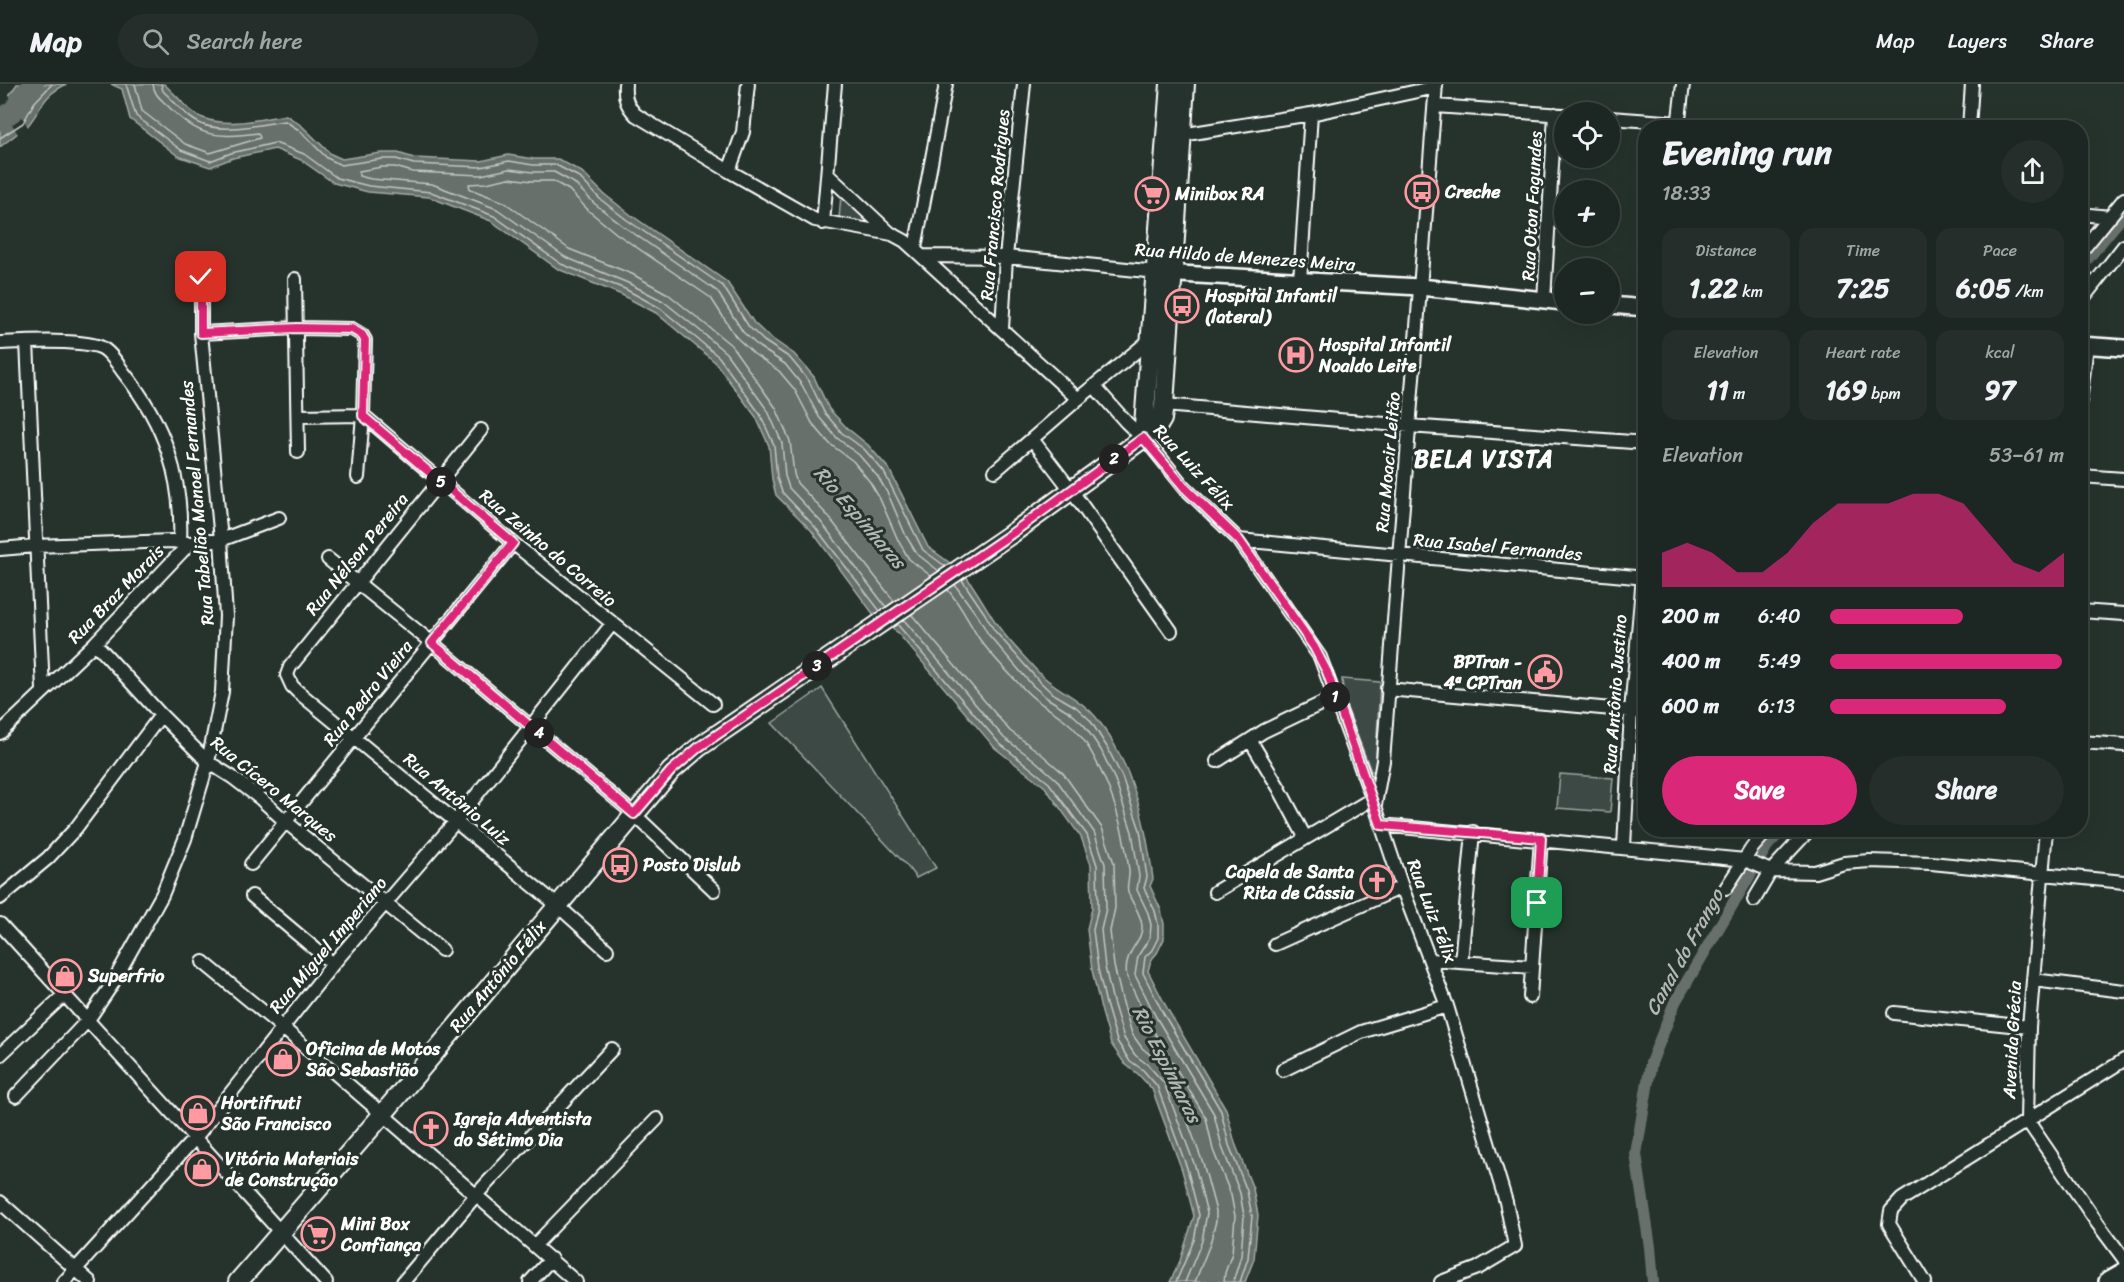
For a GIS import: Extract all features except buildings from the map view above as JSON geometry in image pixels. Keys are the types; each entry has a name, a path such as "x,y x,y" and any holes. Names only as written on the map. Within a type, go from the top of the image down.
{"highway":[{"path":"2110,1282 2124,1274"}],"main road":[{"path":"1165,273 1170,84"},
{"path":"1143,438 1150,340 1165,273 1185,84"},
{"name":"Rua Antônio Félix","path":"238,1282 382,1115 671,771 718,734 1011,534 1156,429 1162,419 1164,405 1165,273"}],"street":[{"path":"729,171 743,132 748,84"},
{"path":"823,223 835,84"},
{"path":"919,252 946,84"},
{"name":"Rua Francisco Rodrigues","path":"1002,329 1006,257 1024,84"},
{"path":"1679,120 1683,84"},
{"path":"1970,120 1972,84"},
{"path":"1181,135 1311,114 1436,86"},
{"name":"Rua Moacir Leitão","path":"1373,802 1383,761 1397,556 1436,86"},
{"path":"624,90 627,104 636,115 815,220 892,234"},
{"path":"1435,106 1554,115"},
{"path":"1300,281 1311,114"},
{"path":"1620,119 1638,121"},
{"name":"Rua Oton Fagundes","path":"1544,300 1555,168"},
{"path":"828,176 892,234 919,252 1078,399"},
{"path":"2088,243 2124,199"},
{"path":"2088,215 2109,217"},
{"path":"2088,292 2124,246"},
{"name":"Rua Hildo de Menezes Meira","path":"919,252 1006,257 1165,273 1420,287 1554,301"},
{"name":"Rua Tabelião Manoel Fernandes","path":"16,1096 88,1020 111,986 162,895 185,839 208,762 222,692 226,616 201,333 201,277"},
{"path":"295,279 298,452"},
{"path":"1620,306 1638,307"},
{"path":"201,333 297,328 352,329 362,335 365,340 363,416 358,477"},
{"path":"995,471 1150,340"},
{"path":"0,343 27,342 35,546 44,690"},
{"name":"Rua Tabelião Manoel Fernandes","path":"27,342 85,344 104,348 133,384 152,412 170,454 185,543"},
{"path":"2088,345 2124,348"},
{"name":"Rua Luiz Félix","path":"1094,386 1143,438 1184,487 1239,540 1314,647 1327,672 1402,887 1447,1006 1506,1202 1515,1246 1478,1268 1441,1282"},
{"path":"1164,405 1409,426 1638,441"},
{"path":"299,416 363,416"},
{"name":"Rua Zeinho do Correio","path":"363,416 513,543 713,704"},
{"name":"Rua Nélson Pereira","path":"287,675 290,667 481,430"},
{"path":"1032,440 1071,490 1171,631"},
{"path":"2088,477 2124,479"},
{"name":"Rua Braz Morais","path":"0,733 95,643 185,543 221,540 279,518"},
{"name":"Rua Isabel Fernandes","path":"1239,540 1638,577"},
{"path":"0,549 35,546 185,543"},
{"name":"Rua Pedro Vieira","path":"251,864 513,543"},
{"path":"328,559 432,643 634,814 714,890"},
{"path":"2088,612 2124,614"},
{"name":"Rua Miguel Imperiano","path":"64,1282 195,1138 333,964 456,820 612,624"},
{"name":"Rua Antônio Justino","path":"1624,847 1630,711 1638,635"},
{"name":"Rua Cícero Marques","path":"95,643 208,762 261,799 442,950"},
{"name":"Rua Antônio Luiz","path":"287,675 297,691 456,820 607,950"},
{"path":"1388,689 1638,712"},
{"path":"1217,760 1285,720 1335,697"},
{"path":"0,898 48,858 76,828 161,714"},
{"path":"1250,740 1305,837"},
{"path":"2088,743 2124,745"},
{"path":"1215,891 1305,837 1373,802"},
{"path":"1381,825 1541,838 1748,861 1768,871 1815,872 1844,863 1870,861 1931,863 2124,882"},
{"path":"1461,962 1473,832"},
{"path":"1726,888 1763,837"},
{"path":"1754,900 1768,871 1802,837"},
{"name":"Avenida Grécia","path":"2046,837 2029,1027 2027,1120 2124,1259"},
{"path":"1530,997 1541,838"},
{"path":"1275,944 1402,887"},
{"path":"252,896 333,964"},
{"path":"0,924 326,1282"},
{"path":"1431,960 1532,967"},
{"path":"203,962 536,1245 576,1282"},
{"path":"2033,981 2124,991"},
{"path":"0,1055 64,995"},
{"path":"1283,1070 1361,1032 1447,1006"},
{"path":"1894,1013 2029,1027"},
{"path":"403,1282 476,1195 612,1049"},
{"path":"1925,1282 1889,1224 1891,1211 1902,1199 2124,1060"},
{"path":"536,1245 657,1119"},
{"path":"0,1202 90,1282"},
{"path":"530,1282 551,1259"}],"shaded area":[{"path":"841,195 879,230 839,219"},
{"path":"1342,679 1380,682 1375,772 1371,771 1344,700"},
{"path":"822,688 936,868 916,878 772,723"},
{"path":"1560,774 1613,778 1610,812 1557,808"}],"water":[{"path":"17,84 67,84 46,99 24,130 7,98"},
{"path":"111,84 164,84 192,112 213,121 245,122 286,115 302,126 331,154 342,159 381,153 398,153 414,158 481,161 508,155 534,159 558,159 582,172 604,194 631,215 727,282 754,323 794,354 814,377 829,409 868,445 889,469 928,547 961,571 885,623 874,615 811,530 776,495 769,446 756,417 715,362 656,313 622,295 558,269 491,221 429,197 368,192 334,183 301,160 275,149 233,158 210,167 178,156 130,119 122,89"},
{"path":"0,100 19,132 0,147"},
{"path":"963,572 1002,632 1037,671 1082,703 1095,716 1119,753 1128,773 1146,836 1153,879 1150,886 1161,910 1164,924 1164,939 1151,960 1148,971 1226,1109 1235,1143 1253,1189 1258,1215 1254,1259 1245,1282 1170,1282 1180,1261 1194,1216 1182,1170 1152,1089 1125,1064 1111,1044 1092,970 1087,929 1092,908 1091,865 1081,837 1045,787 995,748 897,632 886,624"}],"pier":[{"path":"8,93 29,129 19,136 0,103 0,97"}],"waterway":[{"name":"Rio Espinharas","path":"0,120 13,111 33,84"},
{"name":"Canal do Frango","path":"2088,258 2124,214"},
{"name":"Canal do Frango","path":"1653,1282 1636,1154 1651,1063 1675,1002 1767,846 1775,837"}],"place":[{"name":"Creche","path":"1422,192"},
{"name":"Minibox RA","path":"1152,194"},
{"name":"Hospital Infantil (lateral)","path":"1182,306"},
{"name":"Hospital Infantil Noaldo Leite","path":"1296,355"},
{"name":"BPTran - 4ª CPTran","path":"1545,672"},
{"name":"Posto Dislub","path":"620,865"},
{"name":"Capela de Santa Rita de Cássia","path":"1377,882"},
{"name":"Superfrio","path":"65,976"},
{"name":"Oficina de Motos São Sebastião","path":"283,1059"},
{"name":"Hortifruti São Francisco","path":"198,1113"},
{"name":"Igreja Adventista do Sétimo Dia","path":"431,1129"},
{"name":"Vitória Materiais de Construção","path":"202,1169"},
{"name":"Mini Box Confiança","path":"318,1234"}],"district":[{"name":"BELA VISTA","path":"1484,459"}],"route":[{"path":"201,277 201,333 297,328 352,329 362,335 365,340 363,416 513,543 432,643 634,814 671,771 699,747 1011,534 1143,438 1184,487 1239,540 1314,647 1327,672 1381,825 1541,838 1537,903"}]}
